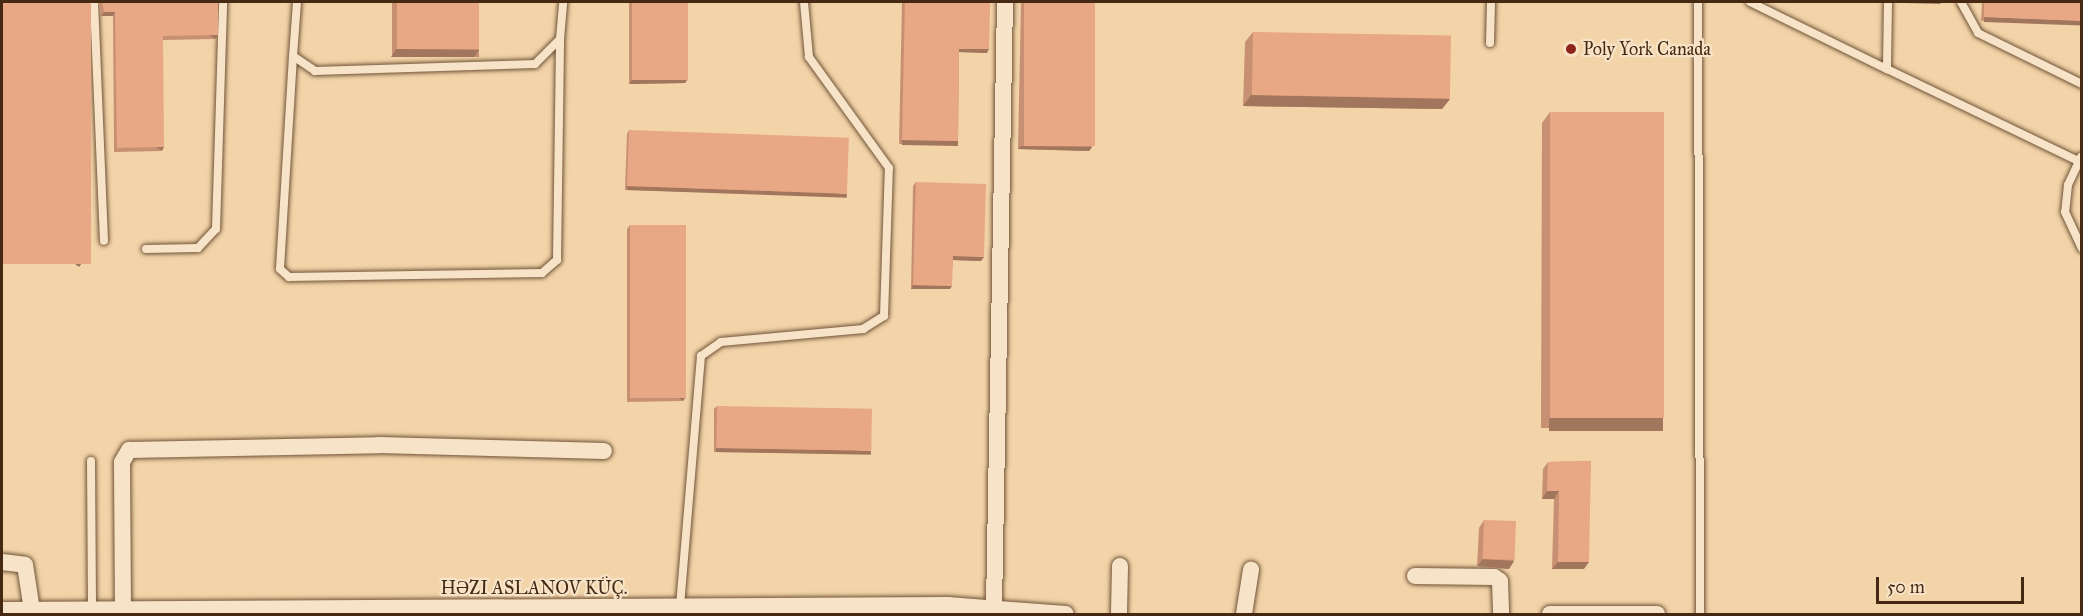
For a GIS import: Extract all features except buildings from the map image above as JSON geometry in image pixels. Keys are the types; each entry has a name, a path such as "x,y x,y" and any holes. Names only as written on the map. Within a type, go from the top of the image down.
{"street":[{"path":"994,607 1005,2"},
{"path":"123,610 122,462 129,450 379,445 604,451"},
{"path":"2,562 25,565 32,610"},
{"path":"1119,615 1120,566"},
{"path":"1244,615 1251,570"},
{"path":"1415,576 1494,577 1500,581 1502,615"},
{"name":"HƏZI ASLANOV KÜÇ.","path":"2,610 948,610 994,607 1066,615"},
{"path":"1550,615 1658,615"}],"lane":[{"path":"94,2 104,241"},
{"path":"146,249 198,248 216,229 223,2"},
{"path":"297,2 280,269 290,277 542,273 557,260 560,39 563,2"},
{"path":"680,610 700,356 721,342 863,328 884,316 889,168 808,57 804,2"},
{"path":"1490,44 1491,2"},
{"path":"1698,2 1700,615"},
{"path":"1750,2 2080,160 2065,212 2082,248"},
{"path":"1887,69 1888,2"},
{"path":"1961,2 1978,33 2082,84"},
{"path":"293,56 315,71 519,67 535,64 560,39"},
{"path":"91,461 92,611"}],"place":[{"name":"Poly York Canada","path":"1571,49"}]}
